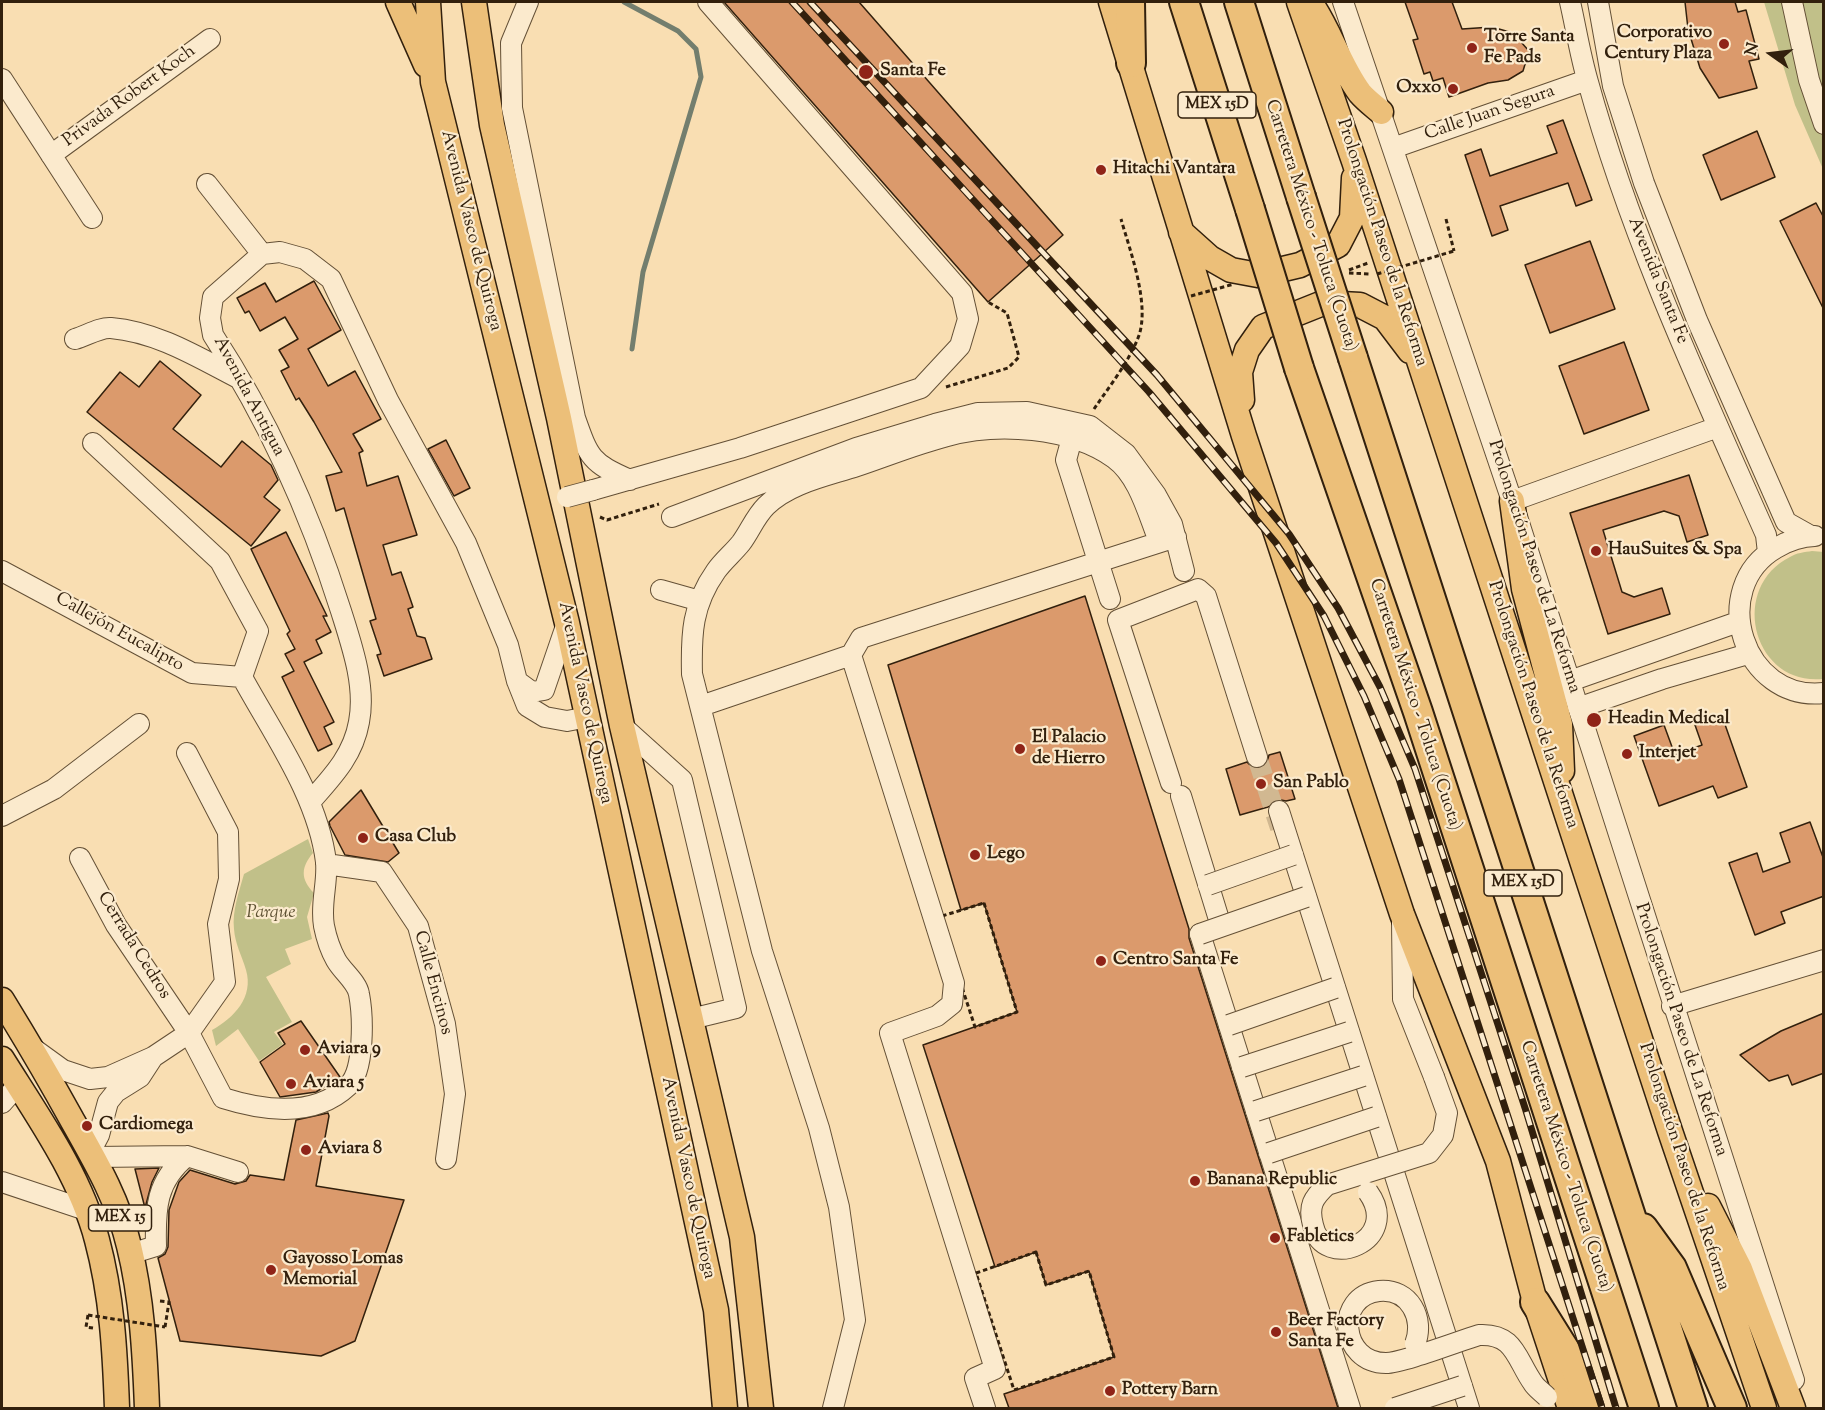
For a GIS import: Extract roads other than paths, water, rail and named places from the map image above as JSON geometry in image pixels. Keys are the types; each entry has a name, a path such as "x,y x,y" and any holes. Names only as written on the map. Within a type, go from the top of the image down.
{"highway":[{"path":"1130,2 1131,63"},
{"name":"Carretera México - Toluca (Cuota)","path":"1184,2 1299,368 1418,712 1644,1408"},
{"name":"Carretera México - Toluca (Cuota)","path":"1239,2 1693,1403"},
{"path":"1627,1205 1672,1268 1732,1408"},
{"path":"1535,1302 1575,1366 1589,1408"}],"main road":[{"path":"398,2 433,82"},
{"name":"Avenida Vasco de Quiroga","path":"428,2 433,82 567,623 588,717 716,1310 725,1408"},
{"name":"Avenida Vasco de Quiroga","path":"474,2 492,124 559,418 622,726 742,1237 761,1408"},
{"path":"1111,2 1244,436 1402,914 1498,1161 1535,1302 1570,1408"},
{"name":"Prolongación Paseo de la Reforma","path":"1299,2 1319,15 1354,161 1670,1131 1764,1408"},
{"path":"1319,15 1348,75 1361,94 1381,112"},
{"path":"1181,232 1210,258 1231,270 1258,274 1300,266 1338,244 1352,218 1354,161"},
{"path":"1244,436 1240,372 1247,350 1263,327 1323,303 1360,305 1385,318 1421,364"},
{"path":"1512,501 1524,589 1560,724 1564,803"},
{"name":"MEX 15","path":"2,1000 32,1047 92,1154 116,1205 130,1254 142,1331 147,1408"},
{"name":"MEX 15","path":"2,1059 67,1165 97,1239 113,1322 117,1408"},
{"path":"1670,1131 1740,1269 1793,1408"}],"street":[{"path":"511,205 511,43 528,2"},
{"path":"567,497 740,448 921,388 960,346 968,319 962,293 708,2"},
{"name":"Prolongación Paseo de La Reforma","path":"1343,2 1512,501 1672,1006 1803,1408"},
{"name":"Avenida Santa Fe","path":"1570,2 1587,80 1623,195 1675,328 1766,535 1768,553"},
{"name":"Avenida Santa Fe","path":"1598,2 1613,86 1644,183 1697,320 1786,522 1817,536"},
{"path":"1792,2 1809,80 1824,124"},
{"name":"Privada Robert Koch","path":"51,155 210,39"},
{"path":"2,79 92,218"},
{"name":"Calle Juan Segura","path":"1393,148 1587,80"},
{"path":"512,108 575,418 587,453 604,469 630,480"},
{"path":"207,184 262,254 280,252 305,259 331,279 388,400 466,543 507,645 517,681 528,706 545,717 567,720 588,717"},
{"name":"Avenida Antigua","path":"262,254 213,297 210,318 213,335 243,380 268,427 320,546 348,634 362,693 359,724 347,760 310,802"},
{"path":"75,339 109,328 145,335 172,344 243,380"},
{"path":"672,517 856,448 972,414 1002,411 1027,412 1093,423 1126,454 1156,495 1168,539"},
{"path":"1093,423 1072,438 1066,460 1110,599"},
{"path":"1512,501 1718,428"},
{"path":"833,1408 855,1320 838,1207 819,1128 762,951 692,674 691,630 700,602 716,571 741,543 756,517 768,504 799,485 948,435 989,429 1072,438 1115,459 1132,479 1168,539 1184,571"},
{"path":"93,443 220,561 258,631 242,677 310,802 326,864"},
{"path":"1817,536 1788,541 1768,553 1751,572 1740,596 1738,622 1748,654 1761,671 1779,684 1799,692 1823,696"},
{"path":"701,706 851,655 861,638 1168,539"},
{"name":"Callejón Eucalipto","path":"2,571 192,673 242,677"},
{"path":"1221,926 1118,620 1201,582 1257,757"},
{"path":"661,590 700,602"},
{"path":"1570,681 1738,622"},
{"path":"517,681 532,692 544,690 567,623"},
{"path":"1578,708 1662,679 1748,654"},
{"path":"851,655 954,982 952,1004 937,1016 890,1033 995,1369 975,1378 985,1408"},
{"path":"2,816 54,789 139,723"},
{"path":"622,726 682,780 736,1008 691,1019"},
{"path":"32,1047 63,1070 90,1079 108,1077 153,1057 189,1033 225,982 218,924 229,879 228,832 187,753"},
{"path":"1279,811 1469,1408"},
{"path":"1208,885 1293,855"},
{"name":"Cerrada Cedros","path":"80,858 116,925 189,1033 223,1098 250,1106 279,1110 304,1108 322,1103 350,1085 358,1062 362,1037 359,991 335,959 324,926 322,898 326,864"},
{"name":"Calle Encinos","path":"326,864 382,872 418,926 445,1024 455,1094 446,1159"},
{"path":"1306,897 1200,934 1300,1252 1320,1307 1350,1408"},
{"path":"1300,1252 1309,1227 1311,1204 1319,1191 1336,1182 1346,1181 1368,1192 1376,1207 1377,1216 1371,1235 1363,1243 1345,1249 1329,1246 1321,1241 1314,1232 1310,1211 1314,1197 1327,1185 1429,1153 1443,1135 1447,1113 1403,999 1402,914"},
{"path":"1672,1006 1824,960"},
{"path":"1229,1025 1335,988"},
{"path":"1242,1066 1349,1032"},
{"path":"153,1057 140,1077 116,1092 108,1102 92,1154 187,1156 238,1172"},
{"path":"1256,1111 1363,1076"},
{"path":"2,1103 18,1085"},
{"path":"1269,1153 1376,1117"},
{"path":"130,1254 156,1246 155,1208 174,1166 187,1156"},
{"path":"2,1182 86,1210"},
{"path":"1320,1307 1359,1357 1376,1365 1398,1363 1409,1355 1419,1327 1415,1309 1403,1296 1377,1291 1361,1299 1351,1313 1348,1331 1355,1349 1366,1359 1387,1363 1479,1335 1494,1334 1510,1345 1547,1405"},
{"path":"1395,1408 1462,1386"}],"waterway":[{"path":"624,2 678,31 696,49 701,77 643,272 632,349"}],"tunnel":[{"path":"1257,757 1280,828"}],"railway":[{"path":"792,2 1149,392 1276,543 1324,616 1364,696 1399,779 1602,1408"},
{"path":"810,2 1157,375 1289,534 1338,608 1380,687 1415,769 1526,1111 1616,1408"}],"place":[{"name":"Corporativo Century Plaza","path":"1724,44"},
{"name":"Torre Santa Fe Pads","path":"1472,48"},
{"name":"Santa Fe","path":"866,72"},
{"name":"Oxxo","path":"1453,89"},
{"name":"Hitachi Vantara","path":"1101,170"},
{"name":"HauSuites & Spa","path":"1596,551"},
{"name":"Headin Medical","path":"1594,720"},
{"name":"El Palacio de Hierro","path":"1020,749"},
{"name":"Interjet","path":"1627,754"},
{"name":"San Pablo","path":"1261,784"},
{"name":"Casa Club","path":"363,838"},
{"name":"Lego","path":"975,855"},
{"name":"Centro Santa Fe","path":"1101,961"},
{"name":"Aviara 9","path":"305,1050"},
{"name":"Aviara 5","path":"291,1084"},
{"name":"Cardiomega","path":"87,1126"},
{"name":"Aviara 8","path":"306,1150"},
{"name":"Banana Republic","path":"1195,1181"},
{"name":"Fabletics","path":"1275,1238"},
{"name":"Gayosso Lomas Memorial","path":"271,1270"},
{"name":"Beer Factory Santa Fe","path":"1276,1332"},
{"name":"Pottery Barn","path":"1110,1391"}],"park label":[{"name":"Parque","path":"271,914"}]}
